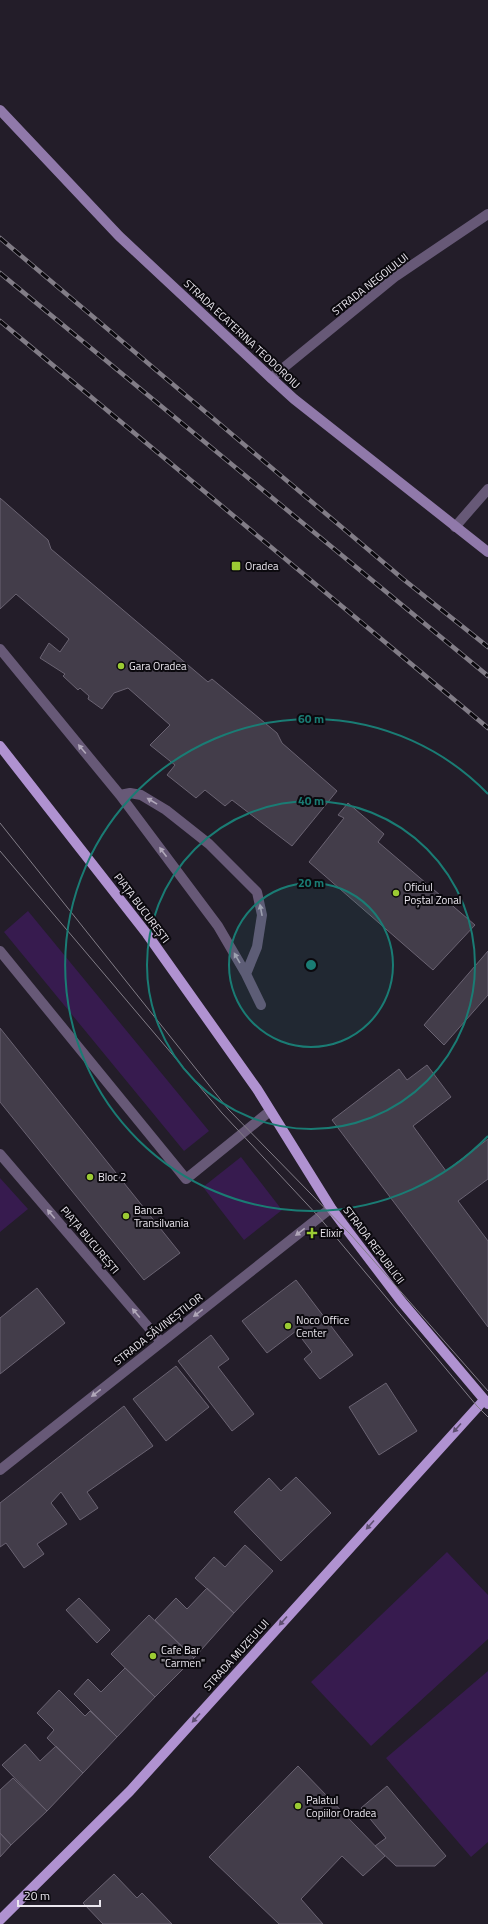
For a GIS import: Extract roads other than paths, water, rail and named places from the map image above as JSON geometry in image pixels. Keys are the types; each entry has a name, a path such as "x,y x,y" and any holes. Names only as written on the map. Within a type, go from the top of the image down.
{"main road":[{"name":"STRADA ECATERINA TEODOROIU","path":"0,110 120,236 294,399 488,552"},
{"name":"PIAȚA BUCUREȘTI","path":"0,746 147,934 257,1089"},
{"name":"STRADA REPUBLICII","path":"257,1089 331,1208 401,1301 486,1402"},
{"name":"STRADA MUZEULUI","path":"0,1920 130,1791 486,1402"}],"street":[{"name":"STRADA NEGOIULUI","path":"271,378 396,276 488,214"},
{"path":"455,527 488,489"},
{"path":"0,650 120,795 218,926 246,974 261,1005"},
{"path":"120,795 130,793 141,795 166,810 209,844 257,892 262,915 257,947 246,974"},
{"path":"0,951 186,1179 270,1111"},
{"name":"PIAȚA BUCUREȘTI","path":"0,1154 161,1342"},
{"name":"STRADA SĂVINEȘTILOR","path":"1,1466 331,1208"}],"tram line":[{"path":"0,823 228,1109 351,1235 488,1391"},
{"path":"0,851 222,1113 319,1217 477,1406 488,1417"}],"railway":[{"path":"0,238 403,579 488,647"},
{"path":"0,273 488,676"},
{"path":"0,321 488,728"}],"place":[{"name":"Oradea","path":"236,566"},
{"name":"Gara Oradea","path":"121,666"},
{"name":"Oficiul Poștal Zonal","path":"396,893"},
{"name":"Bloc 2","path":"90,1177"},
{"name":"Banca Transilvania","path":"126,1216"},
{"name":"Elixir","path":"312,1233"},
{"name":"Noco Office Center","path":"288,1326"},
{"name":"Cafe Bar \"Carmen\"","path":"153,1656"},
{"name":"Palatul Copiilor Oradea","path":"298,1806"}]}
